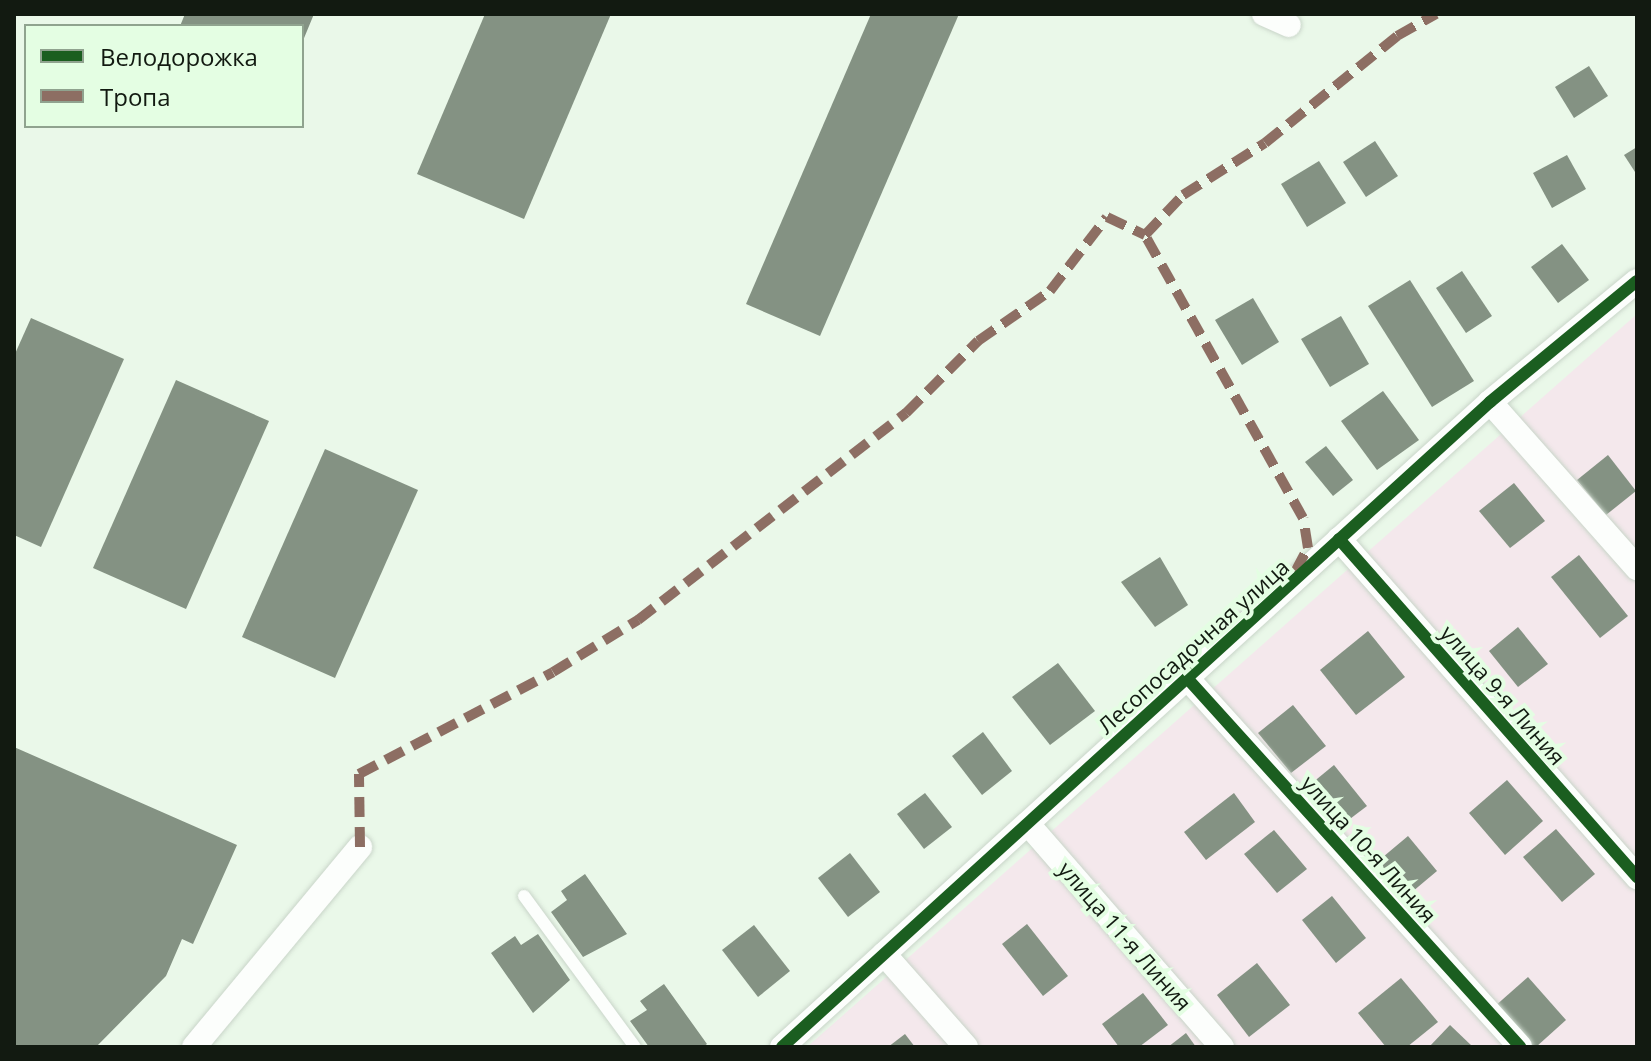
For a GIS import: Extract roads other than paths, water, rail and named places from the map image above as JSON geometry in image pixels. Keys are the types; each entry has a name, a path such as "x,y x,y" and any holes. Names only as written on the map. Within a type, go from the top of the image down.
{"street":[{"path":"1264,14 1289,25"},
{"name":"Лесопосадочная улица","path":"782,1047 1490,402 1636,283"},
{"path":"1490,402 1637,568"},
{"name":"улица 9-я Линия","path":"1339,539 1637,877"},
{"name":"улица 10-я Линия","path":"1187,678 1520,1047"},
{"name":"улица 11-я Линия","path":"1028,824 1222,1047"},
{"path":"194,1047 360,847"},
{"path":"884,954 966,1047"}],"lane":[{"path":"524,896 635,1047"}]}
